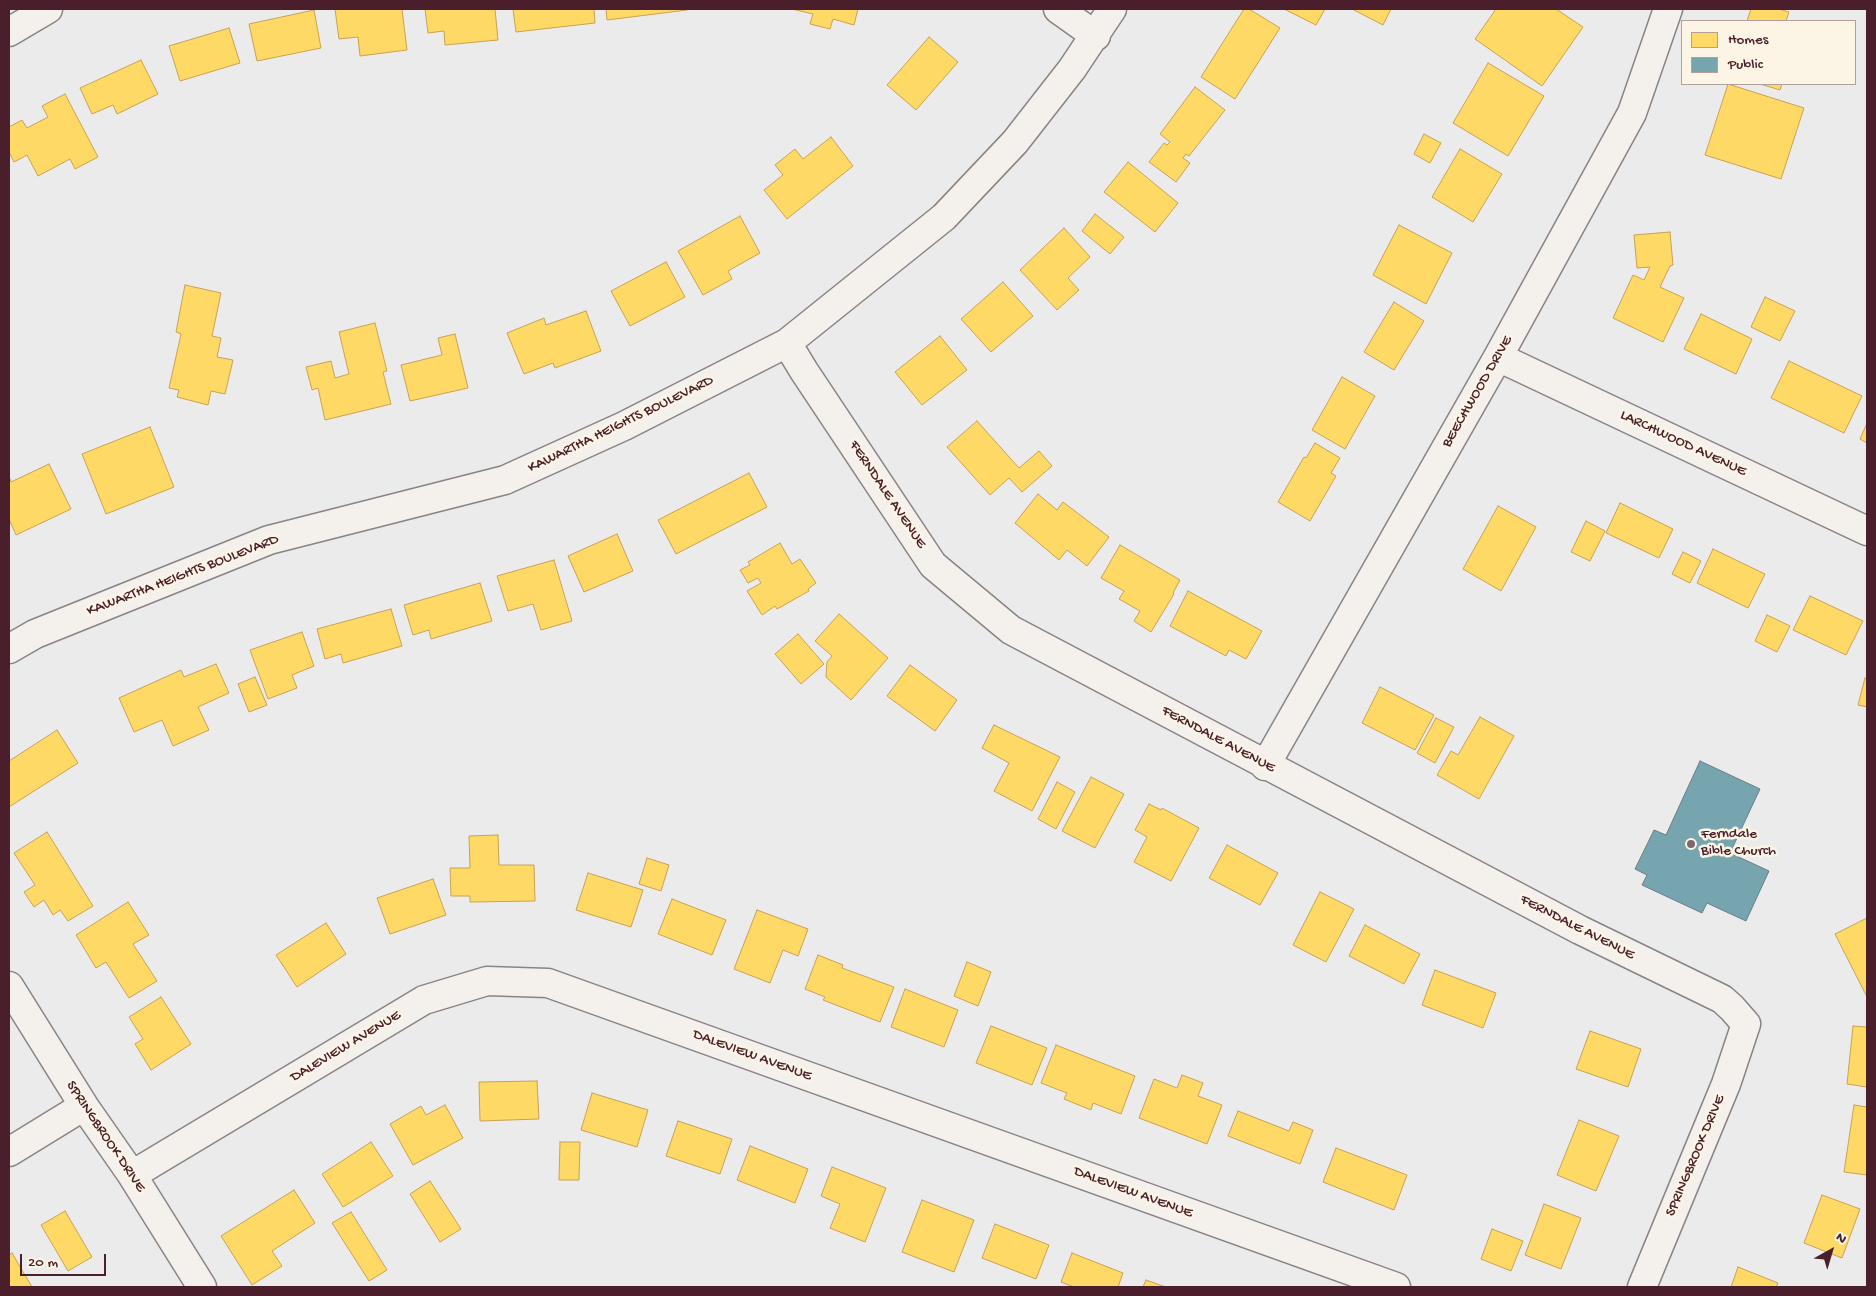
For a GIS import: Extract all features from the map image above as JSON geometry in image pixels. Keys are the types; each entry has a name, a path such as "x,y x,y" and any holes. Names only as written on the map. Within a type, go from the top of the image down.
{"street":[{"path":"9,32 48,9"},
{"path":"1058,9 1096,36"},
{"name":"KAWARTHA HEIGHTS BOULEVARD","path":"9,649 35,634 269,540 504,480 624,426 787,343 944,217 1015,142 1096,36 1112,9"},
{"name":"BEECHWOOD DRIVE","path":"1265,766 1498,357 1632,113 1668,9"},
{"name":"FERNDALE AVENUE","path":"787,343 933,565 1011,630 1265,766 1580,930 1722,999 1746,1024"},
{"name":"LARCHWOOD AVENUE","path":"1498,357 1867,531"},
{"name":"DALEVIEW AVENUE","path":"132,1175 424,1000 487,981 548,983 1396,1287"},
{"name":"SPRINGBROOK DRIVE","path":"9,986 84,1106 132,1175 202,1287"},
{"name":"SPRINGBROOK DRIVE","path":"1642,1287 1726,1084 1746,1024"},
{"path":"9,1152 84,1106"}],"building: Homes":[{"path":"335,9 402,9 407,50 360,56 358,37 339,39"},
{"path":"425,9 495,9 498,40 445,45 444,31 428,33"},
{"path":"513,9 594,9 595,23 516,32"},
{"path":"606,9 687,9 687,10 607,20"},
{"path":"792,9 858,9 854,25 833,19 830,29 810,24 813,14"},
{"path":"1244,9 1249,9 1280,28 1235,99 1201,77"},
{"path":"1284,9 1325,9 1316,25"},
{"path":"1352,9 1391,9 1383,25"},
{"path":"1496,9 1556,9 1583,27 1542,86 1475,39"},
{"path":"1751,9 1779,9 1789,12 1786,20 1747,20"},
{"path":"314,10 321,48 257,61 249,24"},
{"path":"229,28 240,63 180,81 169,46"},
{"path":"929,37 958,62 916,110 887,85"},
{"path":"141,60 158,94 117,114 113,105 92,114 80,88"},
{"path":"1488,63 1544,96 1508,156 1453,123"},
{"path":"1728,85 1804,108 1781,179 1705,155"},
{"path":"1763,85 1782,85 1780,90"},
{"path":"1195,87 1225,110 1189,156 1186,154 1183,158 1190,163 1176,182 1149,162 1164,143 1167,145 1170,142 1160,134"},
{"path":"65,94 98,157 75,169 70,159 38,176 27,155 14,162 9,152 9,127 22,120 27,128 48,117 42,106"},
{"path":"1424,134 1441,143 1430,163 1414,154"},
{"path":"831,137 853,166 787,219 764,190 783,175 775,165 795,149 803,159"},
{"path":"1460,149 1502,174 1473,222 1432,197"},
{"path":"1128,162 1178,203 1155,232 1104,192"},
{"path":"1095,214 1124,237 1110,254 1082,231"},
{"path":"740,216 760,253 728,271 732,279 703,295 678,251"},
{"path":"1399,225 1452,253 1426,304 1373,275"},
{"path":"1064,228 1090,257 1068,278 1079,290 1057,310 1020,270"},
{"path":"1670,232 1673,265 1670,266 1660,287 1684,298 1663,342 1613,318 1633,275 1644,280 1650,267 1637,268 1634,235"},
{"path":"666,262 685,297 630,326 611,291"},
{"path":"1003,282 1033,316 991,352 961,319"},
{"path":"185,285 221,293 212,336 221,338 217,357 233,360 225,394 211,391 208,405 177,397 179,390 169,388 181,334 176,332"},
{"path":"1765,297 1795,311 1780,341 1751,327"},
{"path":"1394,302 1424,321 1394,370 1364,352"},
{"path":"586,311 601,351 555,368 553,363 524,374 507,333 544,318 546,325"},
{"path":"1701,314 1752,339 1736,374 1684,349"},
{"path":"375,323 387,371 383,372 391,404 325,420 318,388 312,390 306,367 331,361 335,378 349,374 339,332"},
{"path":"455,334 468,388 410,401 401,365 442,355 438,338"},
{"path":"940,336 967,370 922,405 895,372"},
{"path":"1789,361 1862,396 1844,433 1771,398"},
{"path":"1342,377 1375,396 1345,449 1312,430"},
{"path":"977,421 1019,468 1039,451 1052,466 1022,492 1009,478 990,495 947,447"},
{"path":"1867,423 1867,443 1860,439"},
{"path":"150,427 174,487 106,514 82,454"},
{"path":"1315,443 1340,458 1331,473 1336,476 1310,521 1278,502 1304,457 1306,458"},
{"path":"49,464 71,509 16,535 9,519 9,476 11,482"},
{"path":"749,473 767,507 676,554 658,520"},
{"path":"1038,494 1057,510 1063,502 1109,537 1087,566 1067,550 1059,560 1015,523"},
{"path":"1620,503 1673,529 1659,558 1606,533"},
{"path":"1498,506 1536,527 1501,591 1463,569"},
{"path":"1586,521 1605,531 1590,561 1571,552"},
{"path":"617,534 633,571 584,592 568,556"},
{"path":"780,543 792,564 800,559 816,583 808,589 809,591 777,609 775,606 762,615 747,591 761,583 758,578 748,583 740,570 750,565 748,562"},
{"path":"1120,545 1180,580 1174,594 1151,632 1134,621 1140,611 1119,599 1124,591 1101,578"},
{"path":"1713,549 1765,574 1748,608 1697,583"},
{"path":"1683,552 1701,561 1690,583 1672,574"},
{"path":"554,560 572,621 541,630 533,604 508,611 497,576"},
{"path":"480,583 492,621 431,639 429,630 413,635 404,605"},
{"path":"1188,591 1262,631 1246,659 1229,650 1226,656 1170,626"},
{"path":"1810,596 1863,621 1846,655 1793,630"},
{"path":"391,609 402,646 343,663 341,654 325,659 317,629"},
{"path":"839,614 888,658 851,700 826,677 827,662 832,656 815,641"},
{"path":"1767,615 1790,626 1777,652 1755,641"},
{"path":"302,632 314,666 292,675 297,688 268,699 250,650"},
{"path":"798,634 824,664 801,684 775,654"},
{"path":"216,664 229,693 198,707 209,730 173,746 162,720 134,732 119,698 181,670 184,677"},
{"path":"910,665 957,700 935,731 887,696"},
{"path":"255,677 267,705 249,712 238,684"},
{"path":"1865,678 1867,678 1867,707 1858,705"},
{"path":"1380,687 1434,715 1415,750 1362,723"},
{"path":"1480,717 1514,736 1479,799 1437,775 1451,751 1458,755"},
{"path":"1436,718 1454,727 1435,763 1417,753"},
{"path":"994,725 1060,757 1032,811 994,791 1009,763 982,748"},
{"path":"57,730 78,763 9,807 9,761"},
{"path":"1091,777 1124,794 1095,848 1062,831"},
{"path":"1057,782 1075,792 1056,829 1038,819"},
{"path":"1149,804 1161,810 1162,808 1199,828 1171,881 1134,862 1147,837 1135,830"},
{"path":"47,832 93,906 68,921 60,910 53,915 44,900 34,907 24,892 35,885 14,853"},
{"path":"498,835 499,865 534,865 535,901 470,902 470,896 451,896 450,868 470,868 469,836"},
{"path":"1227,845 1278,873 1260,905 1209,878"},
{"path":"647,858 669,865 661,891 639,884"},
{"path":"588,873 643,890 631,927 576,910"},
{"path":"433,879 446,915 390,934 377,898"},
{"path":"1320,892 1354,909 1326,962 1293,945"},
{"path":"672,899 726,920 712,955 658,934"},
{"path":"128,902 149,935 133,944 157,981 129,998 106,962 96,968 76,935"},
{"path":"757,910 808,929 798,956 783,950 770,983 734,969"},
{"path":"1867,918 1867,997 1835,934"},
{"path":"326,923 346,954 297,987 276,955"},
{"path":"1365,925 1420,954 1404,984 1349,956"},
{"path":"818,955 843,965 842,968 894,987 880,1022 823,1000 825,997 805,989"},
{"path":"967,962 991,972 978,1006 954,996"},
{"path":"1435,970 1496,993 1483,1028 1422,1005"},
{"path":"905,989 958,1010 944,1047 891,1027"},
{"path":"161,997 191,1044 151,1070 135,1044 143,1039 129,1017"},
{"path":"991,1026 1047,1048 1032,1085 976,1063"},
{"path":"1853,1026 1867,1027 1867,1087 1847,1084"},
{"path":"1590,1031 1641,1049 1628,1087 1576,1069"},
{"path":"1056,1045 1135,1076 1121,1114 1093,1103 1091,1110 1064,1099 1067,1093 1041,1083"},
{"path":"1182,1075 1203,1083 1198,1096 1222,1105 1207,1144 1139,1118 1154,1079 1177,1088"},
{"path":"537,1081 539,1119 480,1121 479,1082"},
{"path":"592,1093 648,1110 637,1147 581,1130"},
{"path":"445,1105 463,1138 413,1165 390,1124 421,1106 426,1115"},
{"path":"1854,1105 1867,1107 1867,1175 1844,1172"},
{"path":"1238,1111 1289,1131 1293,1122 1313,1130 1300,1164 1228,1136"},
{"path":"1579,1120 1619,1136 1596,1191 1557,1175"},
{"path":"678,1121 732,1139 720,1174 666,1156"},
{"path":"371,1142 393,1176 343,1207 322,1174"},
{"path":"560,1142 580,1142 579,1180 559,1180"},
{"path":"750,1146 808,1169 795,1203 737,1180"},
{"path":"1336,1148 1407,1175 1394,1210 1323,1182"},
{"path":"832,1167 886,1188 865,1242 830,1228 840,1204 821,1196"},
{"path":"430,1181 461,1229 440,1242 410,1194"},
{"path":"294,1190 315,1223 272,1251 282,1266 252,1285 221,1236"},
{"path":"1822,1195 1860,1209 1842,1258 1804,1243"},
{"path":"922,1200 974,1220 954,1272 902,1252"},
{"path":"1544,1204 1581,1218 1561,1269 1525,1255"},
{"path":"65,1211 92,1257 68,1271 41,1225"},
{"path":"351,1212 387,1270 369,1281 332,1223"},
{"path":"995,1224 1049,1245 1036,1279 982,1258"},
{"path":"1492,1229 1523,1241 1511,1271 1481,1259"},
{"path":"12,1253 32,1287 9,1287 9,1255"},
{"path":"1072,1253 1123,1273 1118,1287 1074,1287 1061,1282"},
{"path":"1738,1267 1778,1283 1776,1287 1731,1287"},
{"path":"1146,1280 1163,1286 1165,1287 1143,1287"}],"building: Public":[{"name":"Ferndale Bible Church","path":"1700,761 1760,789 1730,853 1769,871 1746,921 1707,903 1702,913 1642,885 1647,875 1635,869 1654,830 1666,835"}],"place":[{"name":"Ferndale Bible Church","path":"1691,844"}]}
